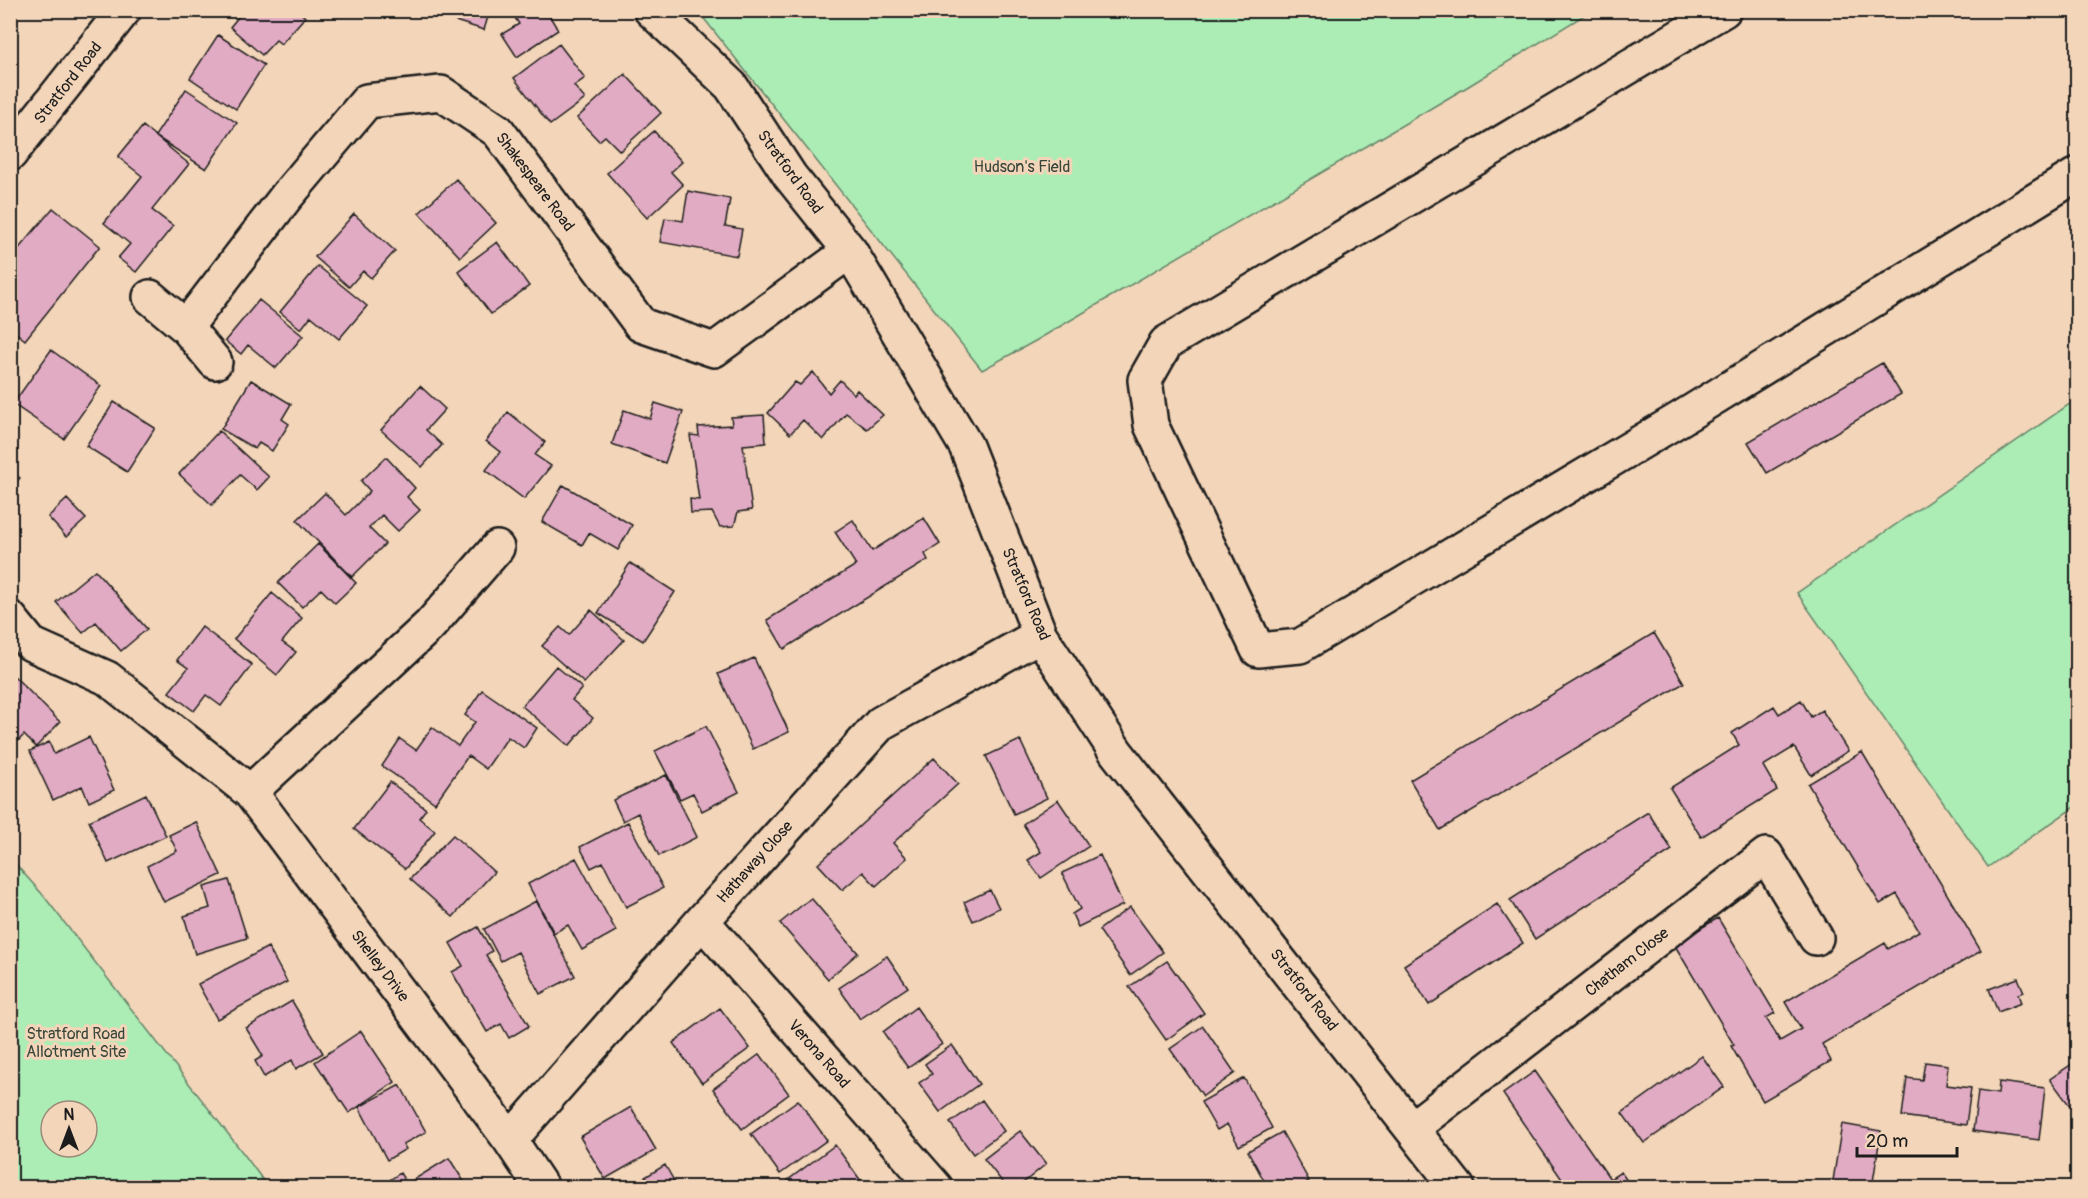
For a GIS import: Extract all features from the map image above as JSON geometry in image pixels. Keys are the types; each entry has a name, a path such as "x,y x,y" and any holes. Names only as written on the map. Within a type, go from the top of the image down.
{"street":[{"name":"Stratford Road","path":"10,154 49,108 124,10"},
{"name":"Stratford Road","path":"651,10 731,86 790,176 850,251 966,446 1040,635 1116,752 1458,1188"},
{"path":"1725,10 1166,343 1145,380 1151,425 1258,650 1300,646 1678,420 2078,174"},
{"name":"Shakespeare Road","path":"186,327 286,198 367,101 441,93 498,130 641,325 714,350 850,251"},
{"path":"150,297 186,327 216,362"},
{"path":"250,792 430,625 497,548"},
{"name":"Shelley Drive","path":"10,618 31,644 107,678 250,792 510,1140 542,1188"},
{"name":"Hathaway Close","path":"510,1140 702,921 881,723 1040,635"},
{"name":"Chatham Close","path":"1412,1128 1766,855 1816,938"},
{"name":"Verona Road","path":"702,921 936,1188"}],"green space":[{"name":"Hudson's Field","path":"698,11 1591,11 1467,87 1037,340 982,370"},
{"path":"2077,399 2077,805 1988,867 1797,593"},
{"name":"Stratford Road Allotment Site","path":"10,858 43,895 268,1187 11,1187"}],"building":[{"path":"244,10 298,10 305,17 281,44 276,40 262,55 230,27"},
{"path":"455,10 490,10 484,30 452,20"},
{"path":"510,10 546,10 558,30 517,57 502,34 519,24"},
{"path":"218,35 264,65 236,109 190,78"},
{"path":"559,44 585,78 574,86 585,99 550,125 514,78"},
{"path":"625,74 661,113 620,151 605,136 599,141 577,118"},
{"path":"186,89 237,123 206,169 155,136"},
{"path":"143,126 189,164 152,210 173,226 136,272 118,258 130,244 104,223 142,176 118,157"},
{"path":"654,131 682,162 671,172 683,185 647,218 607,173"},
{"path":"456,179 496,223 460,257 419,213"},
{"path":"688,191 730,199 725,226 742,229 737,256 660,242 665,218 683,221"},
{"path":"53,208 100,246 25,340 10,328 10,249 15,253"},
{"path":"354,214 395,251 371,278 363,271 349,287 315,257"},
{"path":"497,242 529,286 491,314 458,271"},
{"path":"318,266 367,306 339,339 311,316 301,329 280,312"},
{"path":"259,300 303,336 276,368 248,345 241,354 225,341"},
{"path":"51,350 101,386 64,439 13,404"},
{"path":"1882,363 1901,394 1767,473 1748,442"},
{"path":"813,372 829,393 840,380 854,394 857,390 883,415 867,429 846,413 823,440 803,420 790,434 768,413 795,382 800,385"},
{"path":"251,380 291,404 282,419 289,424 272,451 259,443 255,449 221,429"},
{"path":"420,386 445,409 426,430 442,445 422,467 381,430"},
{"path":"114,402 155,428 127,472 86,446"},
{"path":"655,403 683,412 665,463 612,444 624,410 650,419"},
{"path":"508,412 545,442 535,455 551,466 524,499 486,470 500,452 486,441"},
{"path":"764,415 766,443 743,445 752,510 738,512 734,526 720,527 712,512 691,513 690,499 699,500 690,435 699,436 698,427 732,425 731,417"},
{"path":"219,431 269,477 257,490 240,475 212,505 179,474"},
{"path":"386,457 415,488 407,497 420,510 398,531 382,515 369,528 385,544 352,577 297,520 325,493 346,515 370,491 361,481"},
{"path":"10,470 20,478 10,488"},
{"path":"563,485 632,525 618,550 589,533 582,545 542,522"},
{"path":"67,499 86,519 66,537 48,517"},
{"path":"924,518 940,544 925,554 928,560 784,649 767,620 856,565 835,532 853,520 872,551"},
{"path":"318,544 356,583 335,603 321,589 302,607 278,583"},
{"path":"630,563 675,592 643,641 598,613"},
{"path":"95,570 147,629 121,651 96,622 83,633 56,602"},
{"path":"272,593 302,618 282,642 296,652 277,675 234,639"},
{"path":"591,610 624,640 584,683 542,646 560,627 569,635"},
{"path":"202,627 252,665 221,706 206,695 194,711 169,692 188,668 177,660"},
{"path":"1654,633 1684,683 1440,830 1410,780"},
{"path":"754,658 789,732 753,749 718,674"},
{"path":"556,666 582,688 572,700 593,718 569,746 522,706"},
{"path":"10,672 60,722 36,747 24,735 14,745 10,742"},
{"path":"482,690 537,728 524,748 508,737 486,769 468,756 435,803 382,766 400,739 416,750 432,727 458,746 475,722 465,715"},
{"path":"1801,700 1811,717 1822,710 1848,751 1811,775 1794,747 1763,766 1777,790 1701,837 1670,788 1739,745 1732,733 1774,706 1779,714"},
{"path":"706,726 739,792 702,811 693,793 680,799 655,751"},
{"path":"89,737 114,790 89,802 82,786 53,800 30,751 49,742 54,754"},
{"path":"1020,740 1047,798 1014,814 986,756"},
{"path":"1862,752 1981,951 1822,1044 1831,1061 1763,1101 1731,1046 1734,1045 1674,944 1718,918 1775,1013 1766,1018 1780,1041 1801,1029 1785,1002 1885,943 1888,949 1919,931 1897,894 1880,904 1808,784"},
{"path":"934,758 958,784 893,843 907,858 876,886 863,872 842,890 818,864"},
{"path":"666,775 697,837 659,856 638,813 623,821 613,800"},
{"path":"390,782 426,809 419,818 435,831 405,869 354,829"},
{"path":"146,794 166,836 108,863 89,821"},
{"path":"1058,800 1089,846 1041,878 1028,860 1041,852 1023,824"},
{"path":"1648,812 1672,850 1535,939 1510,900"},
{"path":"196,822 221,875 164,902 147,866 177,851 169,835"},
{"path":"628,822 663,888 626,907 603,862 591,868 580,847"},
{"path":"453,835 494,872 453,917 410,879"},
{"path":"1100,855 1123,905 1078,927 1072,914 1080,909 1062,873"},
{"path":"576,858 616,931 582,950 568,925 554,933 528,884"},
{"path":"229,880 247,938 195,954 184,916 210,908 204,887"},
{"path":"990,890 999,908 973,921 964,902"},
{"path":"811,898 858,953 828,979 780,923"},
{"path":"536,901 575,976 540,994 518,952 501,961 484,929"},
{"path":"1497,904 1523,943 1429,1005 1404,965"},
{"path":"1130,907 1163,952 1130,975 1099,930"},
{"path":"478,927 492,951 486,955 529,1026 509,1038 501,1024 487,1032 452,972 463,966 450,943"},
{"path":"268,947 287,982 217,1019 198,984"},
{"path":"887,956 908,987 860,1019 839,988"},
{"path":"1167,961 1204,1013 1166,1040 1129,987"},
{"path":"2018,978 2024,992 2018,994 2021,1003 1998,1012 1989,989"},
{"path":"292,1001 323,1053 296,1069 292,1060 264,1077 255,1061 263,1056 246,1028"},
{"path":"916,1007 942,1044 908,1068 883,1032"},
{"path":"720,1008 750,1048 702,1083 673,1043"},
{"path":"1203,1026 1235,1073 1203,1096 1170,1049"},
{"path":"361,1031 395,1082 349,1113 315,1062"},
{"path":"952,1045 979,1084 940,1112 919,1083 932,1074 925,1064"},
{"path":"760,1054 789,1094 742,1129 713,1089"},
{"path":"1702,1056 1724,1087 1644,1143 1622,1113"},
{"path":"2078,1060 2078,1106 2073,1110 2050,1079"},
{"path":"1925,1062 1948,1065 1946,1085 1971,1088 1966,1125 1902,1116 1907,1078 1922,1080"},
{"path":"1535,1071 1610,1179 1621,1172 1632,1188 1568,1188 1503,1094"},
{"path":"1244,1078 1272,1128 1239,1146 1227,1124 1217,1130 1201,1102"},
{"path":"1999,1082 2045,1088 2039,1140 1973,1131 1978,1091 1998,1094"},
{"path":"400,1085 426,1132 403,1144 406,1149 387,1160 359,1107"},
{"path":"798,1100 827,1140 780,1174 751,1134"},
{"path":"982,1100 1004,1131 973,1154 950,1123"},
{"path":"631,1107 656,1150 605,1179 580,1137"},
{"path":"1842,1124 1881,1131 1872,1188 1832,1187"},
{"path":"1020,1131 1046,1164 1017,1188 1007,1188 984,1159"},
{"path":"1282,1132 1309,1181 1297,1188 1268,1188 1248,1151"},
{"path":"835,1145 864,1185 861,1188 793,1188 788,1180"},
{"path":"449,1158 468,1188 378,1188 400,1173 407,1184"},
{"path":"665,1165 678,1188 627,1188"}]}
